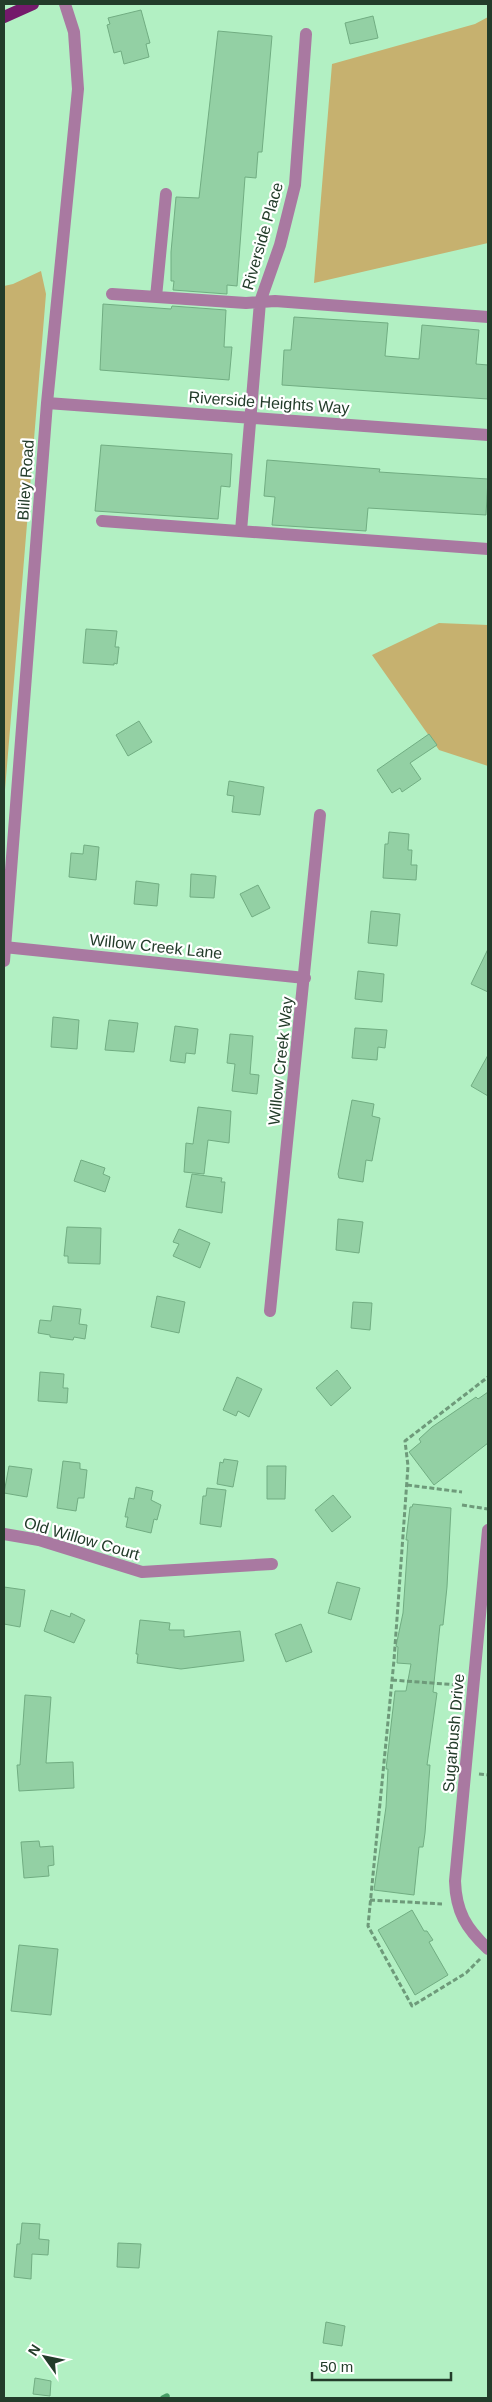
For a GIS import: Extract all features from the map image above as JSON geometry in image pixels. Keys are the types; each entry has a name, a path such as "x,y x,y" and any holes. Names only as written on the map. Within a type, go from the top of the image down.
{"main road":[{"path":"4,17 33,4"}],"street":[{"name":"Bliley Road","path":"4,960 47,403 78,89 74,32 65,4"},
{"name":"Riverside Place","path":"241,531 260,302 280,245 295,185 306,34"},
{"path":"156,297 166,194"},
{"path":"112,294 488,317"},
{"name":"Riverside Heights Way","path":"47,403 488,434"},
{"path":"102,521 488,549"},
{"name":"Willow Creek Way","path":"270,1311 320,815"},
{"name":"Willow Creek Lane","path":"4,947 305,978"},
{"name":"Sugarbush Drive","path":"488,1530 455,1881 456,1904 473,1935 488,1949"},
{"name":"Old Willow Court","path":"4,1534 39,1540 142,1572 272,1564"}],"path":[{"path":"466,1972 412,2006 368,1926 392,1680 407,1485 408,1466 405,1441 488,1377"},
{"path":"407,1485 462,1492"},
{"path":"462,1505 488,1509"},
{"path":"392,1680 450,1685"},
{"path":"370,1900 427,1904"}],"shaded area":[{"path":"488,17 488,243 314,283 332,64 475,24"},
{"path":"41,271 46,294 4,802 4,286 13,284"},
{"path":"439,623 488,625 488,766 439,750 372,655"}],"building":[{"path":"141,10 150,43 146,44 149,57 124,64 121,51 114,53 107,25 110,24 108,18"},
{"path":"373,16 378,38 350,44 345,23"},
{"path":"218,31 272,36 262,152 258,152 256,178 245,177 237,286 227,285 227,294 173,290 174,281 171,281 171,252 176,197 199,198"},
{"path":"103,304 171,309 172,306 226,310 224,347 232,347 229,380 100,370"},
{"path":"294,317 388,323 385,356 419,359 422,325 479,330 476,364 488,365 488,399 282,385 284,350 291,350"},
{"path":"101,445 232,454 230,487 221,486 218,519 95,511"},
{"path":"267,460 380,469 379,472 488,479 486,515 368,508 366,531 272,525 275,497 264,496"},
{"path":"86,629 117,631 115,647 119,647 117,664 83,663"},
{"path":"139,721 152,742 128,756 116,735"},
{"path":"429,734 437,745 410,763 421,779 402,792 400,788 392,793 377,770"},
{"path":"229,781 264,787 260,815 232,812 234,796 227,795"},
{"path":"389,832 409,834 408,850 412,850 411,865 417,865 416,880 383,878 385,844 388,844"},
{"path":"84,845 99,847 96,880 69,877 71,853 83,854"},
{"path":"191,874 216,876 214,898 190,897"},
{"path":"136,881 159,884 157,906 134,904"},
{"path":"258,885 270,908 252,917 240,894"},
{"path":"371,911 400,914 397,946 368,943"},
{"path":"488,949 488,992 471,984"},
{"path":"358,971 384,974 382,1002 355,999"},
{"path":"53,1017 79,1020 77,1049 51,1047"},
{"path":"109,1020 138,1023 134,1052 105,1050"},
{"path":"175,1026 198,1029 195,1054 186,1053 185,1063 170,1061"},
{"path":"355,1028 387,1030 385,1048 378,1047 377,1060 352,1058"},
{"path":"230,1034 253,1036 250,1074 259,1075 257,1094 232,1091 235,1064 227,1063"},
{"path":"488,1055 488,1096 471,1086"},
{"path":"352,1100 374,1104 372,1116 380,1118 372,1161 366,1160 363,1182 339,1178 338,1174"},
{"path":"198,1107 231,1111 229,1143 208,1140 204,1174 184,1172 186,1143 193,1144"},
{"path":"81,1160 105,1168 103,1174 110,1177 105,1192 74,1181"},
{"path":"192,1174 222,1178 221,1182 225,1182 222,1213 186,1207"},
{"path":"338,1219 363,1222 359,1253 336,1250"},
{"path":"67,1227 101,1228 100,1264 68,1263 68,1256 64,1256"},
{"path":"179,1229 210,1243 200,1268 173,1256 179,1244 173,1242"},
{"path":"157,1296 185,1302 179,1333 151,1327"},
{"path":"353,1302 372,1303 370,1330 351,1328"},
{"path":"53,1306 81,1309 79,1324 87,1325 85,1339 74,1337 73,1340 50,1337 50,1335 38,1333 40,1320 51,1321"},
{"path":"337,1370 351,1388 331,1406 316,1388"},
{"path":"40,1372 64,1374 63,1388 68,1388 67,1403 38,1401"},
{"path":"237,1377 262,1389 249,1417 238,1411 236,1416 223,1410"},
{"path":"488,1392 488,1443 434,1485 409,1452 421,1442 419,1439 432,1427 476,1397 478,1399"},
{"path":"224,1459 238,1461 233,1487 217,1484 220,1462 223,1463"},
{"path":"63,1461 80,1463 80,1469 87,1470 84,1498 78,1498 76,1511 57,1508"},
{"path":"9,1466 32,1469 27,1497 4,1493"},
{"path":"267,1466 286,1466 285,1499 267,1499"},
{"path":"136,1487 153,1491 151,1500 161,1505 157,1520 154,1519 151,1533 126,1527 128,1517 125,1517 129,1498 134,1499"},
{"path":"207,1488 226,1490 221,1527 200,1524 203,1496 206,1496"},
{"path":"333,1495 351,1517 332,1532 315,1510"},
{"path":"413,1504 451,1508 447,1587 443,1625 440,1625 433,1692 437,1693 427,1765 430,1765 425,1833 423,1847 419,1847 414,1895 374,1890 386,1807 388,1769 386,1769 395,1691 406,1691 411,1664 397,1663 398,1647 396,1646 403,1613 408,1540 406,1540 410,1507"},
{"path":"337,1582 360,1588 351,1620 328,1613"},
{"path":"4,1587 25,1590 20,1627 4,1624"},
{"path":"51,1610 70,1617 71,1613 85,1620 74,1643 44,1631"},
{"path":"140,1620 170,1623 169,1630 184,1630 184,1637 240,1631 244,1661 181,1669 137,1663 138,1654 136,1654"},
{"path":"301,1624 312,1652 286,1662 275,1634"},
{"path":"25,1695 51,1697 46,1763 73,1762 74,1788 19,1791 17,1765 20,1765"},
{"path":"39,1841 40,1847 53,1846 54,1865 48,1866 49,1876 24,1878 21,1842"},
{"path":"412,1910 424,1931 427,1931 433,1940 429,1942 448,1975 415,1995 378,1930"},
{"path":"19,1945 58,1949 51,2015 11,2011"},
{"path":"22,2223 40,2224 39,2239 49,2240 48,2255 32,2254 31,2279 14,2277 17,2244 20,2244"},
{"path":"118,2243 141,2244 139,2268 117,2267"},
{"path":"326,2322 345,2326 342,2346 323,2343"},
{"path":"35,2378 51,2381 50,2396 33,2394"}],"waterway":[{"path":"163,2398 167,2396"}]}
